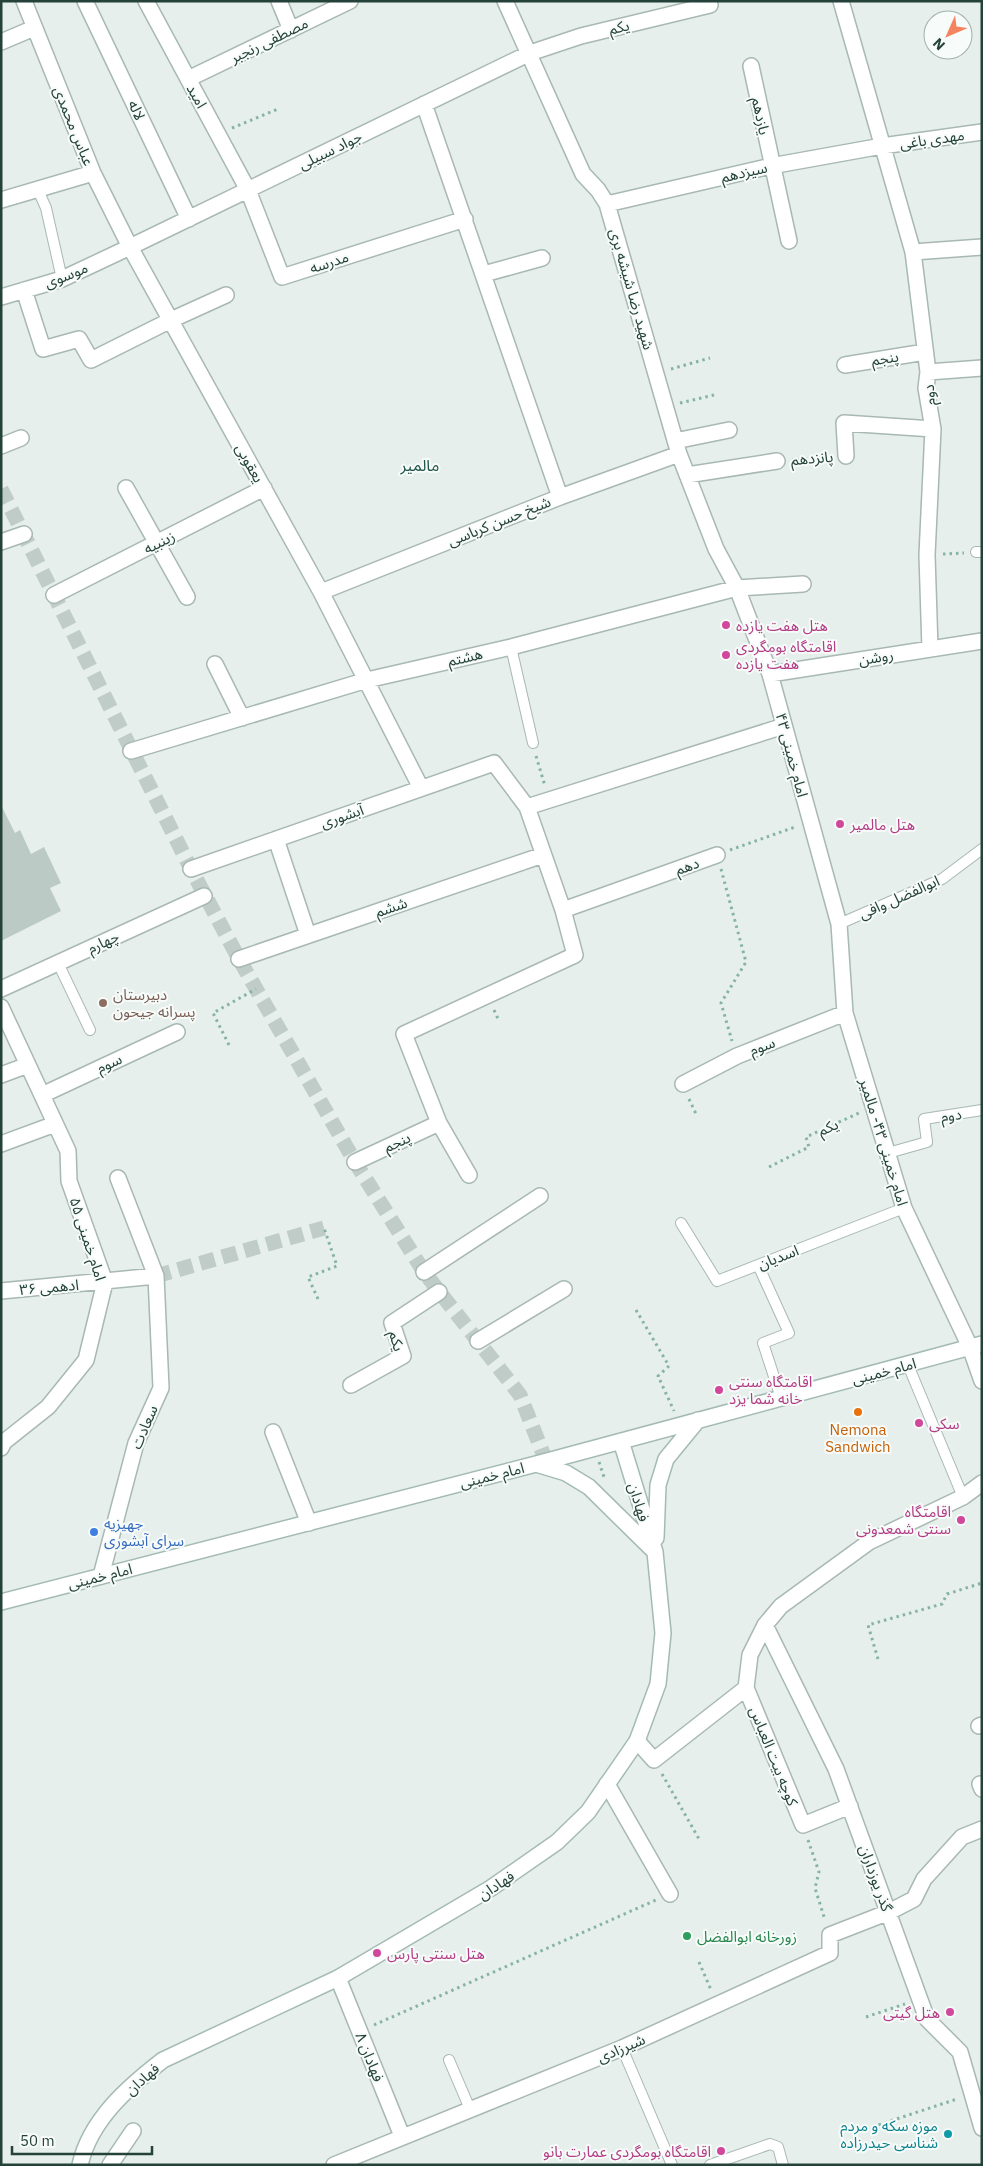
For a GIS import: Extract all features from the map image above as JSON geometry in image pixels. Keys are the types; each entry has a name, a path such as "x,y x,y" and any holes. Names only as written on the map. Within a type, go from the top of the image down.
{"street":[{"name":"عباس محمدی","path":"24,1 93,173 130,248"},
{"name":"لاله","path":"86,1 189,219"},
{"name":"امید","path":"146,1 248,190"},
{"path":"279,1 291,30"},
{"name":"مصطفی رنجبر","path":"188,79 350,1"},
{"name":"شهید رضا شیشه بری","path":"505,1 583,174 598,190 607,204 677,448 716,549 737,588"},
{"name":"دوم","path":"841,1 913,252 928,372 926,388 933,429 927,554 930,649"},
{"name":"یکم","path":"530,53 581,36 710,5"},
{"path":"1,42 34,28"},
{"name":"جواد سبیلی","path":"130,248 530,53"},
{"name":"یازدهم","path":"751,66 771,166 789,241"},
{"path":"424,104 560,497"},
{"name":"مهدی باغی","path":"882,146 982,132"},
{"name":"سیزدهم","path":"607,204 771,166 882,146"},
{"path":"1,200 93,173"},
{"name":"مدرسه","path":"248,190 282,277 465,219"},
{"path":"913,252 982,247"},
{"name":"موسوی","path":"1,297 62,278 130,248"},
{"name":"یعقوبی","path":"130,248 321,592 421,788"},
{"path":"484,274 542,258"},
{"path":"24,290 43,349 79,339 91,360 226,295"},
{"name":"پنجم","path":"845,365 925,352"},
{"path":"928,372 982,368"},
{"name":"پانزدهم","path":"846,456 844,424 933,429"},
{"name":"شیخ حسن کرباسی","path":"321,592 560,497 677,448 729,430"},
{"path":"1,446 21,438"},
{"name":"پانزدهم","path":"687,475 776,461"},
{"path":"126,488 187,597"},
{"name":"زینبیه","path":"54,595 264,488"},
{"path":"1,542 24,534"},
{"name":"هشتم","path":"131,752 367,680 511,647 737,588 804,584"},
{"name":"امام خمینی ۴۳","path":"737,588 770,674 839,924"},
{"name":"روشن","path":"770,674 982,641"},
{"path":"215,664 242,718"},
{"path":"469,1174 439,1123 404,1034 575,955 563,910 527,807 784,726"},
{"name":"آبشوری","path":"191,869 494,763 527,807"},
{"path":"276,839 308,935"},
{"name":"ششم","path":"239,959 544,855"},
{"name":"دهم","path":"563,910 717,855"},
{"name":"چهارم","path":"1,989 204,896"},
{"name":"امام خمینی ۴۳- مالمیر","path":"839,924 844,1013 904,1208 976,1346 982,1381"},
{"name":"امام خمینی ۵۵","path":"1,1007 68,1151 69,1180 105,1282 86,1360 48,1407 4,1442 1,1448"},
{"name":"سوم","path":"683,1084 737,1056 844,1013"},
{"name":"سوم","path":"42,1095 177,1032"},
{"path":"1,1075 28,1065"},
{"name":"پنجم","path":"355,1162 439,1123"},
{"path":"1,1144 56,1124"},
{"name":"سعادت","path":"101,1576 136,1443 161,1388 156,1276 118,1178"},
{"path":"424,1272 540,1196"},
{"name":"ادهمی ۳۶","path":"1,1291 156,1276"},
{"path":"478,1342 564,1289"},
{"name":"یکم","path":"351,1385 403,1356 392,1323 438,1292"},
{"name":"امام خمینی","path":"1,1602 536,1464 976,1346"},
{"path":"655,1552 658,1485 666,1459 698,1420"},
{"path":"273,1432 309,1522"},
{"name":"فهادان","path":"80,2165 92,2132 120,2098 163,2060 338,1978 491,1888 526,1865 557,1842 588,1812 637,1741 658,1684 663,1633 655,1552 621,1441"},
{"path":"536,1464 574,1476 588,1487 655,1552"},
{"path":"637,1741 654,1760 746,1688 750,1655 765,1625 781,1606 869,1542 963,1497 982,1483"},
{"name":"گذر يوزداران","path":"765,1625 836,1769 927,2019 960,2052 982,2128"},
{"name":"کوچه بيت العباس","path":"746,1688 803,1825"},
{"path":"607,1784 670,1894"},
{"path":"803,1825 850,1806"},
{"path":"830,1935 889,1912 914,1899 924,1879 962,1837 982,1829"},
{"name":"شیرزادی","path":"334,2165 622,2048 830,1953 830,1935"},
{"name":"فهادان ۸","path":"338,1978 402,2136"},
{"path":"110,2165 133,2132"}],"lane":[{"path":"38,190 46,208 62,278"},
{"path":"511,647 532,743"},
{"name":"ابوالفضل وافی","path":"839,924 942,879 982,850"},
{"path":"58,963 90,1030"},
{"name":"دوم","path":"888,1153 928,1142 924,1120 982,1110"},
{"name":"اسدیان","path":"680,1223 717,1281 904,1208"},
{"path":"758,1265 789,1334 763,1343 781,1398"},
{"path":"908,1365 963,1497"},
{"path":"622,2048 672,2165"},
{"path":"449,2060 470,2109"},
{"path":"710,2165 770,2144 778,2147 783,2165"}],"path":[{"path":"218,134 278,109"},
{"path":"656,374 710,358"},
{"path":"665,407 714,395"},
{"name":"پانزدهم","path":"776,461 846,456"},
{"path":"927,554 979,552"},
{"path":"532,743 549,800"},
{"name":"دهم","path":"717,855 810,822"},
{"path":"717,855 746,962 721,1002 737,1056"},
{"path":"229,1045 214,1013 256,989"},
{"name":"یکم","path":"769,1167 809,1147 806,1137 873,1107"},
{"path":"318,1299 308,1277 337,1266 324,1228"},
{"path":"636,1310 669,1366 658,1376 680,1425"},
{"path":"595,1448 608,1487"},
{"path":"878,1659 868,1625 942,1604 946,1594 982,1583"},
{"path":"654,1760 699,1839"},
{"path":"803,1825 819,1872 815,1888 830,1935"},
{"path":"360,2032 670,1894"},
{"path":"699,1962 717,2005"},
{"path":"866,2017 920,1999"},
{"path":"860,2131 972,2094"}],"building":[{"path":"1,805 15,833 20,830 31,854 44,847 61,883 50,888 61,911 1,941"}],"tunnel":[{"path":"1,489 191,869 239,959 355,1162 424,1272 520,1395 546,1461"},
{"path":"156,1276 324,1228"}],"place":[{"name":"هتل هفت یازده","path":"726,625"},
{"name":"اقامتگاه بومگردی هفت یازده","path":"726,655"},
{"name":"هتل مالمير","path":"840,824"},
{"name":"دبیرستان پسرانه جیحون","path":"103,1003"},
{"name":"اقامتگاه سنتی خانه شما یزد","path":"719,1390"},
{"name":"Nemona Sandwich","path":"858,1412"},
{"name":"سکی","path":"919,1423"},
{"name":"اقامتگاه سنتی شمعدونی","path":"961,1520"},
{"name":"جهیزیه سرای آبشوری","path":"94,1532"},
{"name":"زورخانه ابوالفضل","path":"687,1936"},
{"name":"هتل سنتی پارس","path":"377,1953"},
{"name":"هتل گیتی","path":"950,2012"},
{"name":"موزه سکه و مردم شناسی حیدرزاده","path":"948,2134"},
{"name":"اقامتگاه بومگردی عمارت بانو","path":"721,2151"}],"district":[{"name":"مالمیر","path":"420,465"}]}
